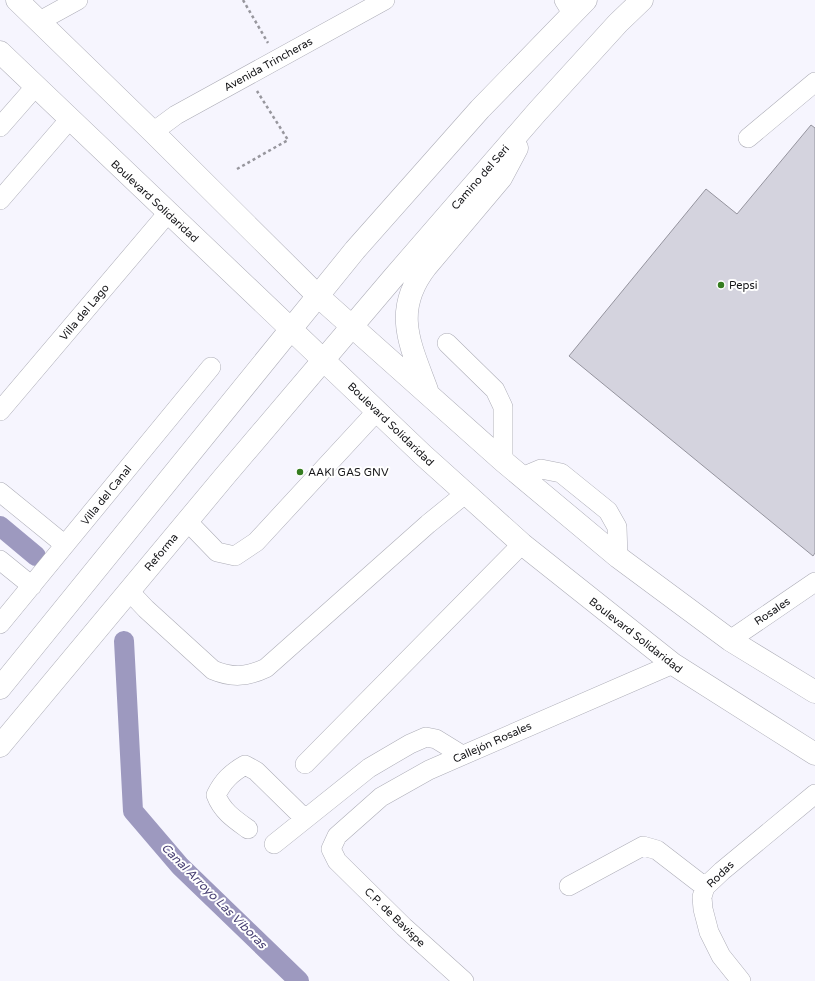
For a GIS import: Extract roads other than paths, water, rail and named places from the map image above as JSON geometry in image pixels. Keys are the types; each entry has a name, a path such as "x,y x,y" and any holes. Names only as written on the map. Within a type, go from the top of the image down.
{"main road":[{"path":"16,0 154,132 319,296 503,461 618,556 730,640 815,692"},
{"name":"Camino del Seri","path":"324,360 537,112 618,23 642,0"},
{"path":"0,688 355,250 574,4"},
{"name":"Boulevard Solidaridad","path":"0,52 167,214 292,329 465,494 522,544 673,664 815,754"},
{"path":"428,393 410,345 406,320 410,293 416,280 426,267 501,178 537,112"},
{"name":"Reforma","path":"0,746 324,360"}],"street":[{"path":"38,22 78,0"},
{"name":"Avenida Trincheras","path":"154,132 176,115 385,0"},
{"path":"748,138 815,82"},
{"path":"0,127 35,87"},
{"path":"0,200 69,120"},
{"name":"Villa del Lago","path":"0,411 167,214"},
{"path":"447,343 495,390 502,407 503,461"},
{"name":"Villa del Canal","path":"0,624 211,367"},
{"path":"188,521 217,552 235,556 256,542 377,411"},
{"path":"522,477 541,469 561,473 608,511 617,526 618,556"},
{"path":"0,492 65,545"},
{"path":"129,591 146,609 213,670 225,675 236,677 253,674 266,668 428,524 465,494"},
{"path":"305,764 522,544"},
{"path":"0,560 32,586"},
{"name":"Rosales","path":"730,640 815,582"},
{"name":"Callejón Rosales","path":"331,849 337,836 381,797 429,770 673,664"},
{"path":"274,844 369,768 415,742 426,737 436,739 462,755"},
{"path":"248,829 226,813 219,804 216,795 223,782 233,771 245,765 256,771 305,819"},
{"name":"Rodas","path":"741,981 721,956 709,932 703,909 702,897 705,887 722,871 815,794"},
{"path":"569,886 643,846 657,850 705,887"},
{"name":"C.P. de Bavispe","path":"331,849 333,855 343,867 404,927 464,981"}],"waterway":[{"name":"Canal Arroyo Las Viboras","path":"0,526 36,556"},
{"name":"Canal Arroyo Las Viboras","path":"124,641 133,811 180,866 299,981"}],"place":[{"name":"Pepsi","path":"721,285"},
{"name":"AAKI GAS GNV","path":"300,472"}]}
